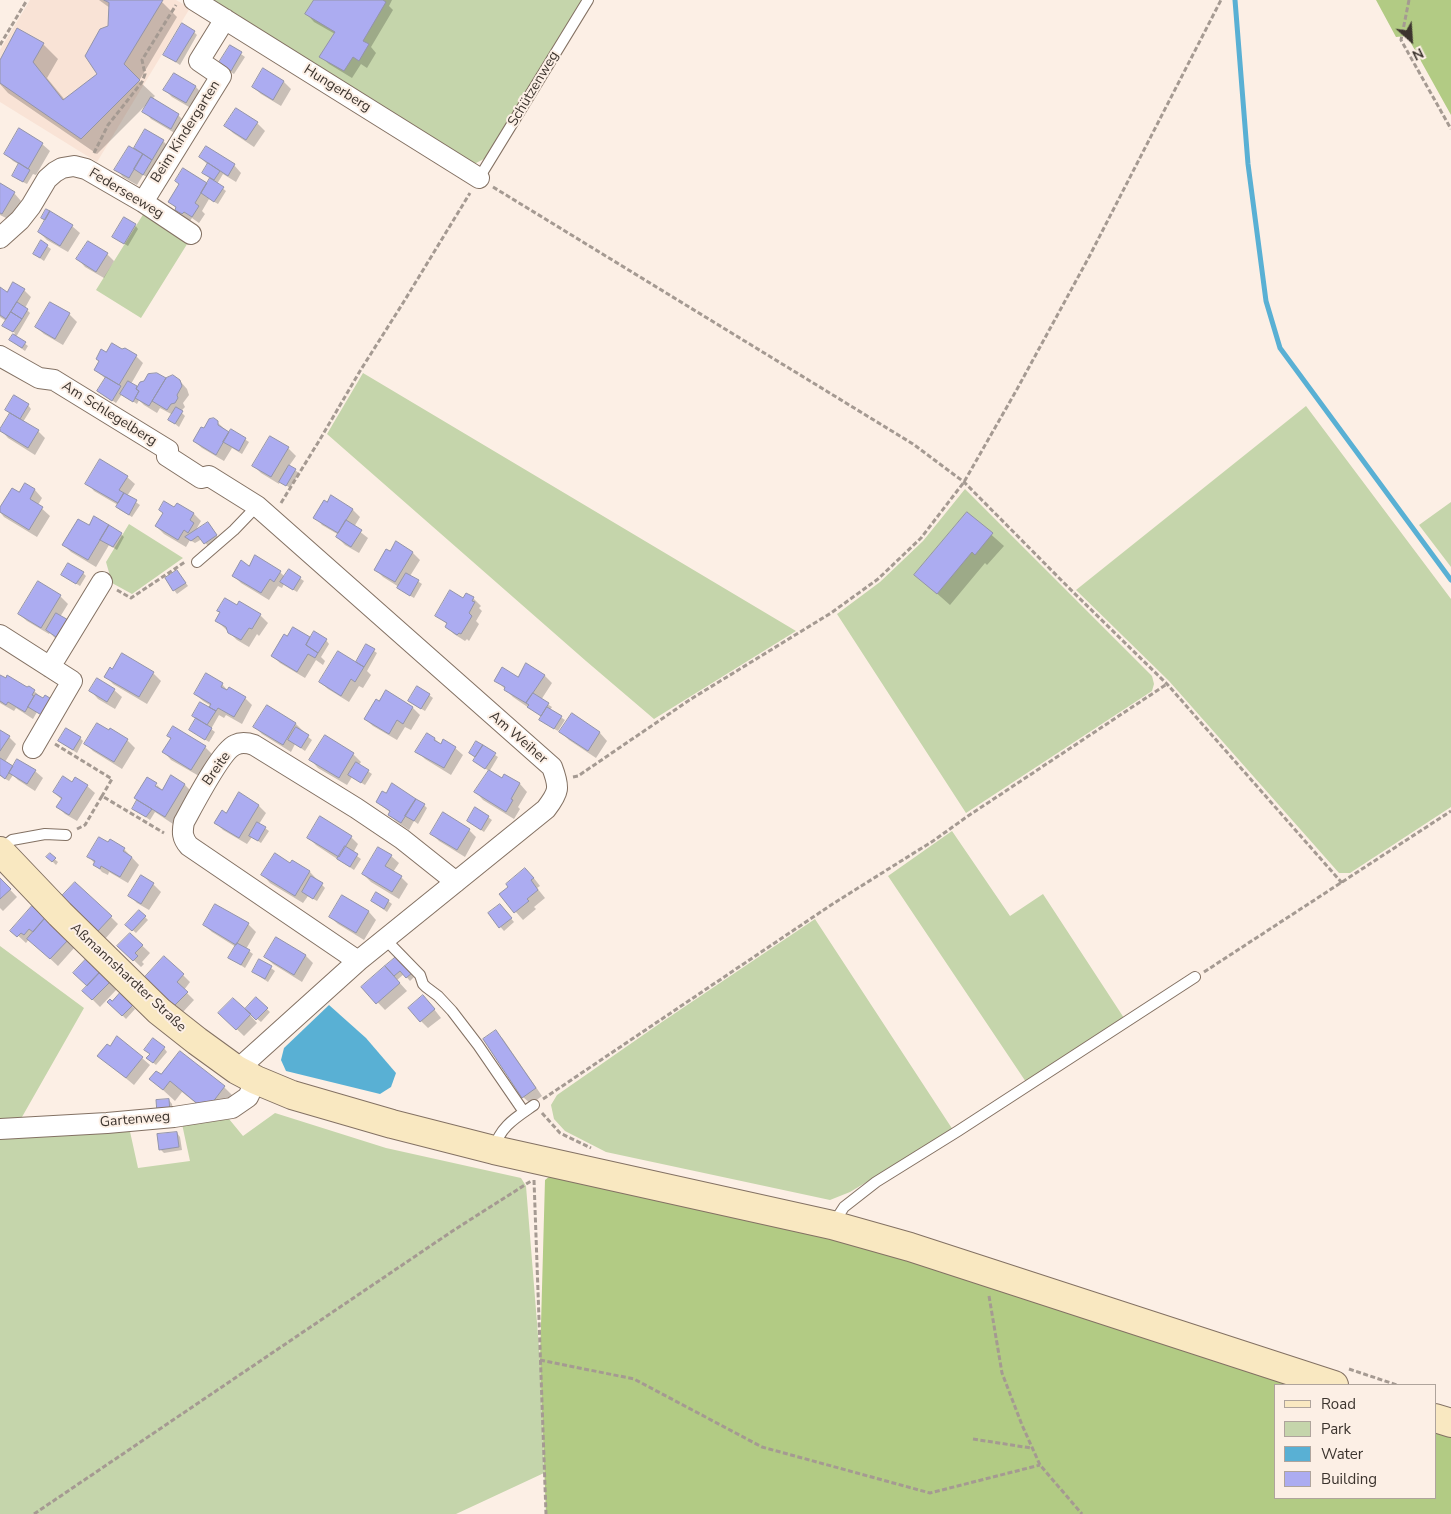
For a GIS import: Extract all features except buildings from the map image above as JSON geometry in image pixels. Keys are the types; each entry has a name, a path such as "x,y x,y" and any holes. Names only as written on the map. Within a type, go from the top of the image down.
{"main road":[{"name":"Aßmannshardter Straße","path":"0,850 60,914 159,1011 197,1041 246,1075 292,1095 494,1150 535,1170 832,1225 910,1247 1331,1384"},
{"path":"1436,1418 1451,1423"}],"street":[{"name":"Hungerberg","path":"194,0 479,178"},
{"name":"Beim Kindergarten","path":"143,202 221,76 199,61 225,19"},
{"name":"Federseeweg","path":"0,238 20,220 47,179 54,172 62,168 74,166 86,170 143,202 191,234"},
{"name":"Am Schlegelberg","path":"0,356 39,378 54,380 168,450 167,456 202,478 209,476"},
{"name":"Am Weiher","path":"209,476 264,513 552,767 558,782"},
{"path":"50,667 102,582"},
{"path":"0,635 72,681 37,741"},
{"name":"Breite","path":"182,835 184,822 224,754 235,745 246,743 254,745 356,808 402,839 456,882"},
{"path":"246,1075 358,961 546,809 556,796 558,782"},
{"path":"182,835 189,846 358,961"},
{"name":"Gartenweg","path":"0,1129 174,1117 232,1108 248,1097 246,1075"}],"lane":[{"name":"Schützenweg","path":"479,178 588,0"},
{"path":"197,562 234,530 264,513"},
{"path":"0,850 12,840 45,834 66,835"},
{"path":"385,939 420,975 423,984 452,1011 524,1112"},
{"path":"832,1225 844,1207 876,1182 958,1132 1195,978"},
{"path":"494,1150 496,1141 508,1123 534,1105"}],"path":[{"path":"0,46 27,0"},
{"path":"86,170 108,125 142,82 144,74 142,60 179,0"},
{"path":"558,782 578,776 691,699 831,613 878,579 921,538 964,482 1016,391 1089,258 1221,0"},
{"path":"1409,0 1401,40 1451,128"},
{"path":"264,513 322,436 479,178"},
{"path":"503,194 913,444 964,482 1167,684 1342,883"},
{"path":"102,582 131,598 187,560 197,562"},
{"path":"534,1105 831,905 933,840 1167,684"},
{"path":"37,741 112,779 85,825 66,835"},
{"path":"102,796 168,836 182,835"},
{"path":"1195,978 1451,811"},
{"path":"535,1170 546,1514"},
{"path":"34,1514 454,1230 535,1170"},
{"path":"985,1272 1002,1373 1032,1448 1040,1465 1082,1514"},
{"path":"540,1360 634,1379 762,1447 930,1493 1040,1465"},
{"path":"973,1439 1032,1448"}],"shaded area":[{"path":"30,0 176,0 190,8 97,162 0,102 0,50"}],"green space":[{"path":"206,0 584,0 486,158 476,163 467,163"},
{"path":"1376,0 1451,0 1451,115 1407,36 1396,37"},
{"path":"144,213 189,241 141,318 96,290"},
{"path":"363,373 796,631 654,719 327,434"},
{"path":"1306,406 1451,599 1451,807 1350,873 1339,873 1169,681 1076,590"},
{"path":"965,489 1152,676 1154,684 1152,691 966,813 837,614 880,582 923,541"},
{"path":"1451,502 1451,567 1419,525"},
{"path":"129,524 183,558 132,594 112,583 106,562"},
{"path":"952,831 1010,916 1043,894 1124,1018 1026,1082 888,876"},
{"path":"815,919 953,1130 850,1192 830,1200 606,1152 565,1131 554,1119 551,1105 557,1095"},
{"path":"0,946 84,1008 18,1124 0,1125"},
{"path":"275,1113 386,1148 521,1178 526,1186 540,1360 544,1473 456,1514 0,1514 0,1132 129,1127 138,1168 190,1161 182,1124 229,1119 243,1136"},
{"path":"554,1173 832,1233 1305,1384 1274,1384 1274,1499 1436,1499 1436,1427 1451,1432 1451,1514 546,1514 540,1360 545,1180"}],"water":[{"path":"329,1005 366,1038 396,1073 391,1087 380,1094 286,1071 281,1060 284,1048"}],"waterway":[{"path":"1235,0 1248,164 1266,301 1280,348 1451,580"}]}
